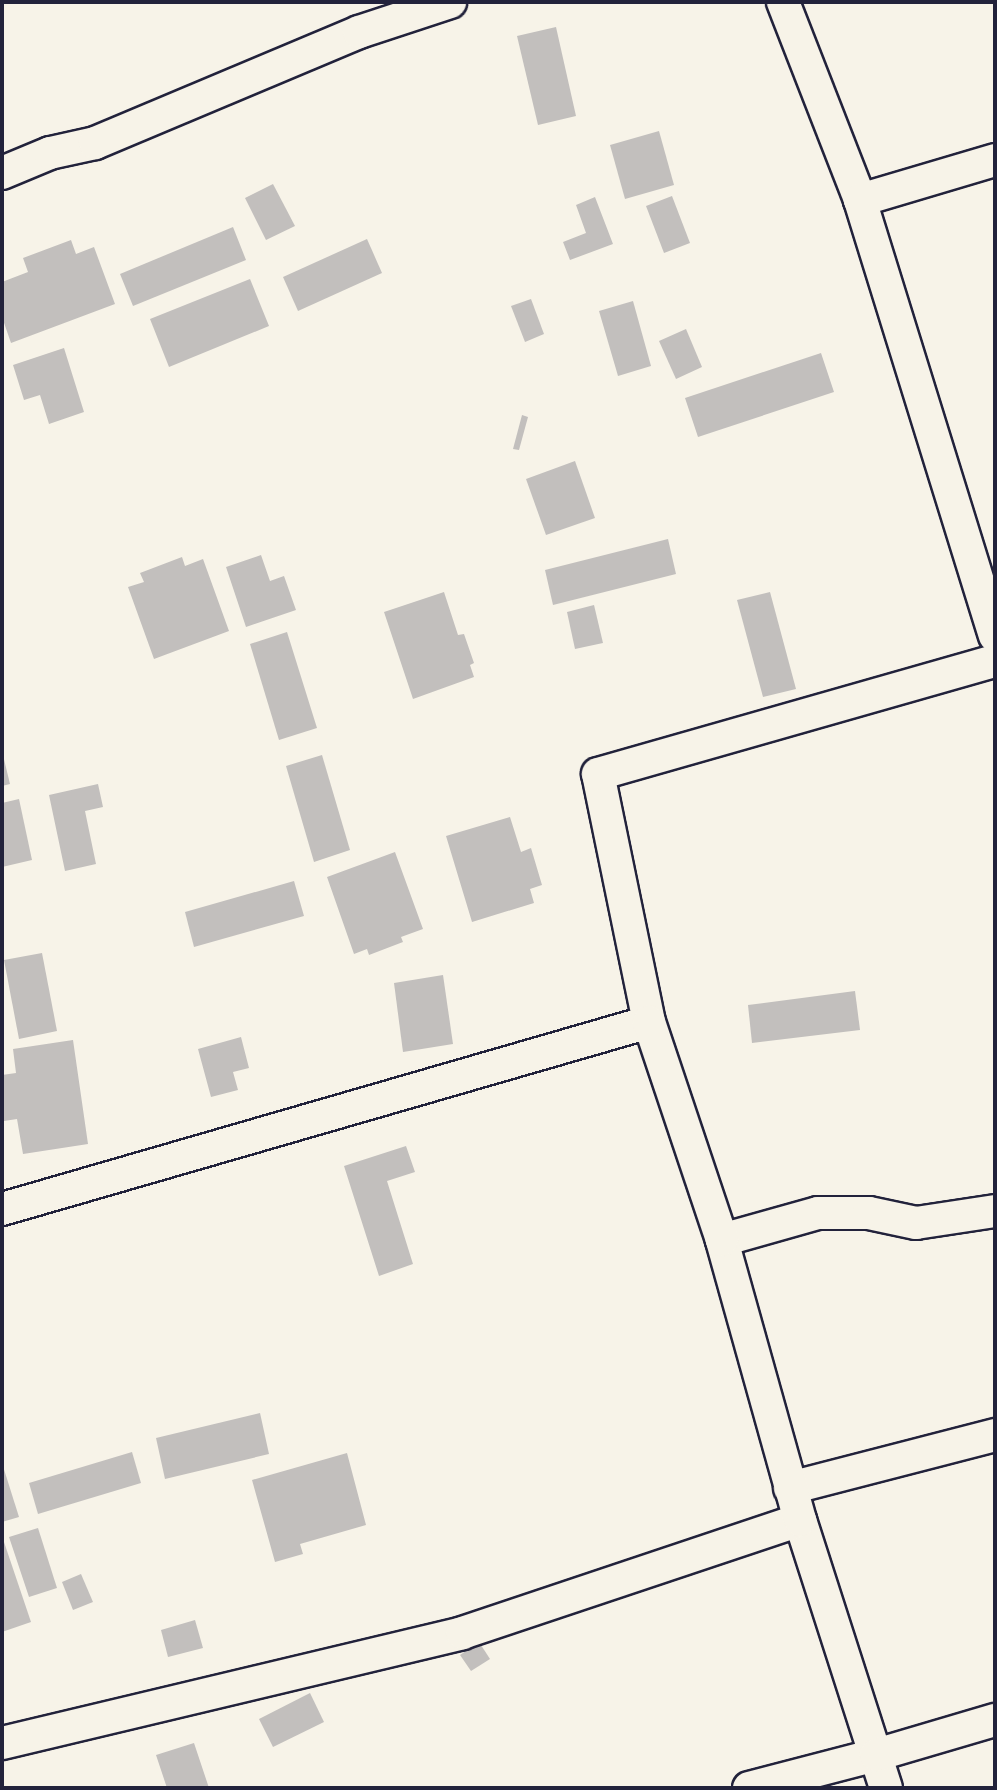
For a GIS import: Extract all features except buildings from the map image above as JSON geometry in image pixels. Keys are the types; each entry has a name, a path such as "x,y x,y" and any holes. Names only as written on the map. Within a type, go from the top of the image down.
{"street":[{"path":"2,173 50,153 95,143 359,32 450,2"},
{"path":"783,2 860,200 995,636"},
{"path":"860,200 995,160"},
{"path":"886,1788 790,1488 722,1240 649,1022 598,774 995,661"},
{"path":"2,1209 649,1022"},
{"path":"722,1240 818,1213 869,1213 916,1223 995,1211"},
{"path":"790,1488 995,1435"},
{"path":"2,1743 462,1633 800,1520"},
{"path":"749,1788 995,1720"}]}
